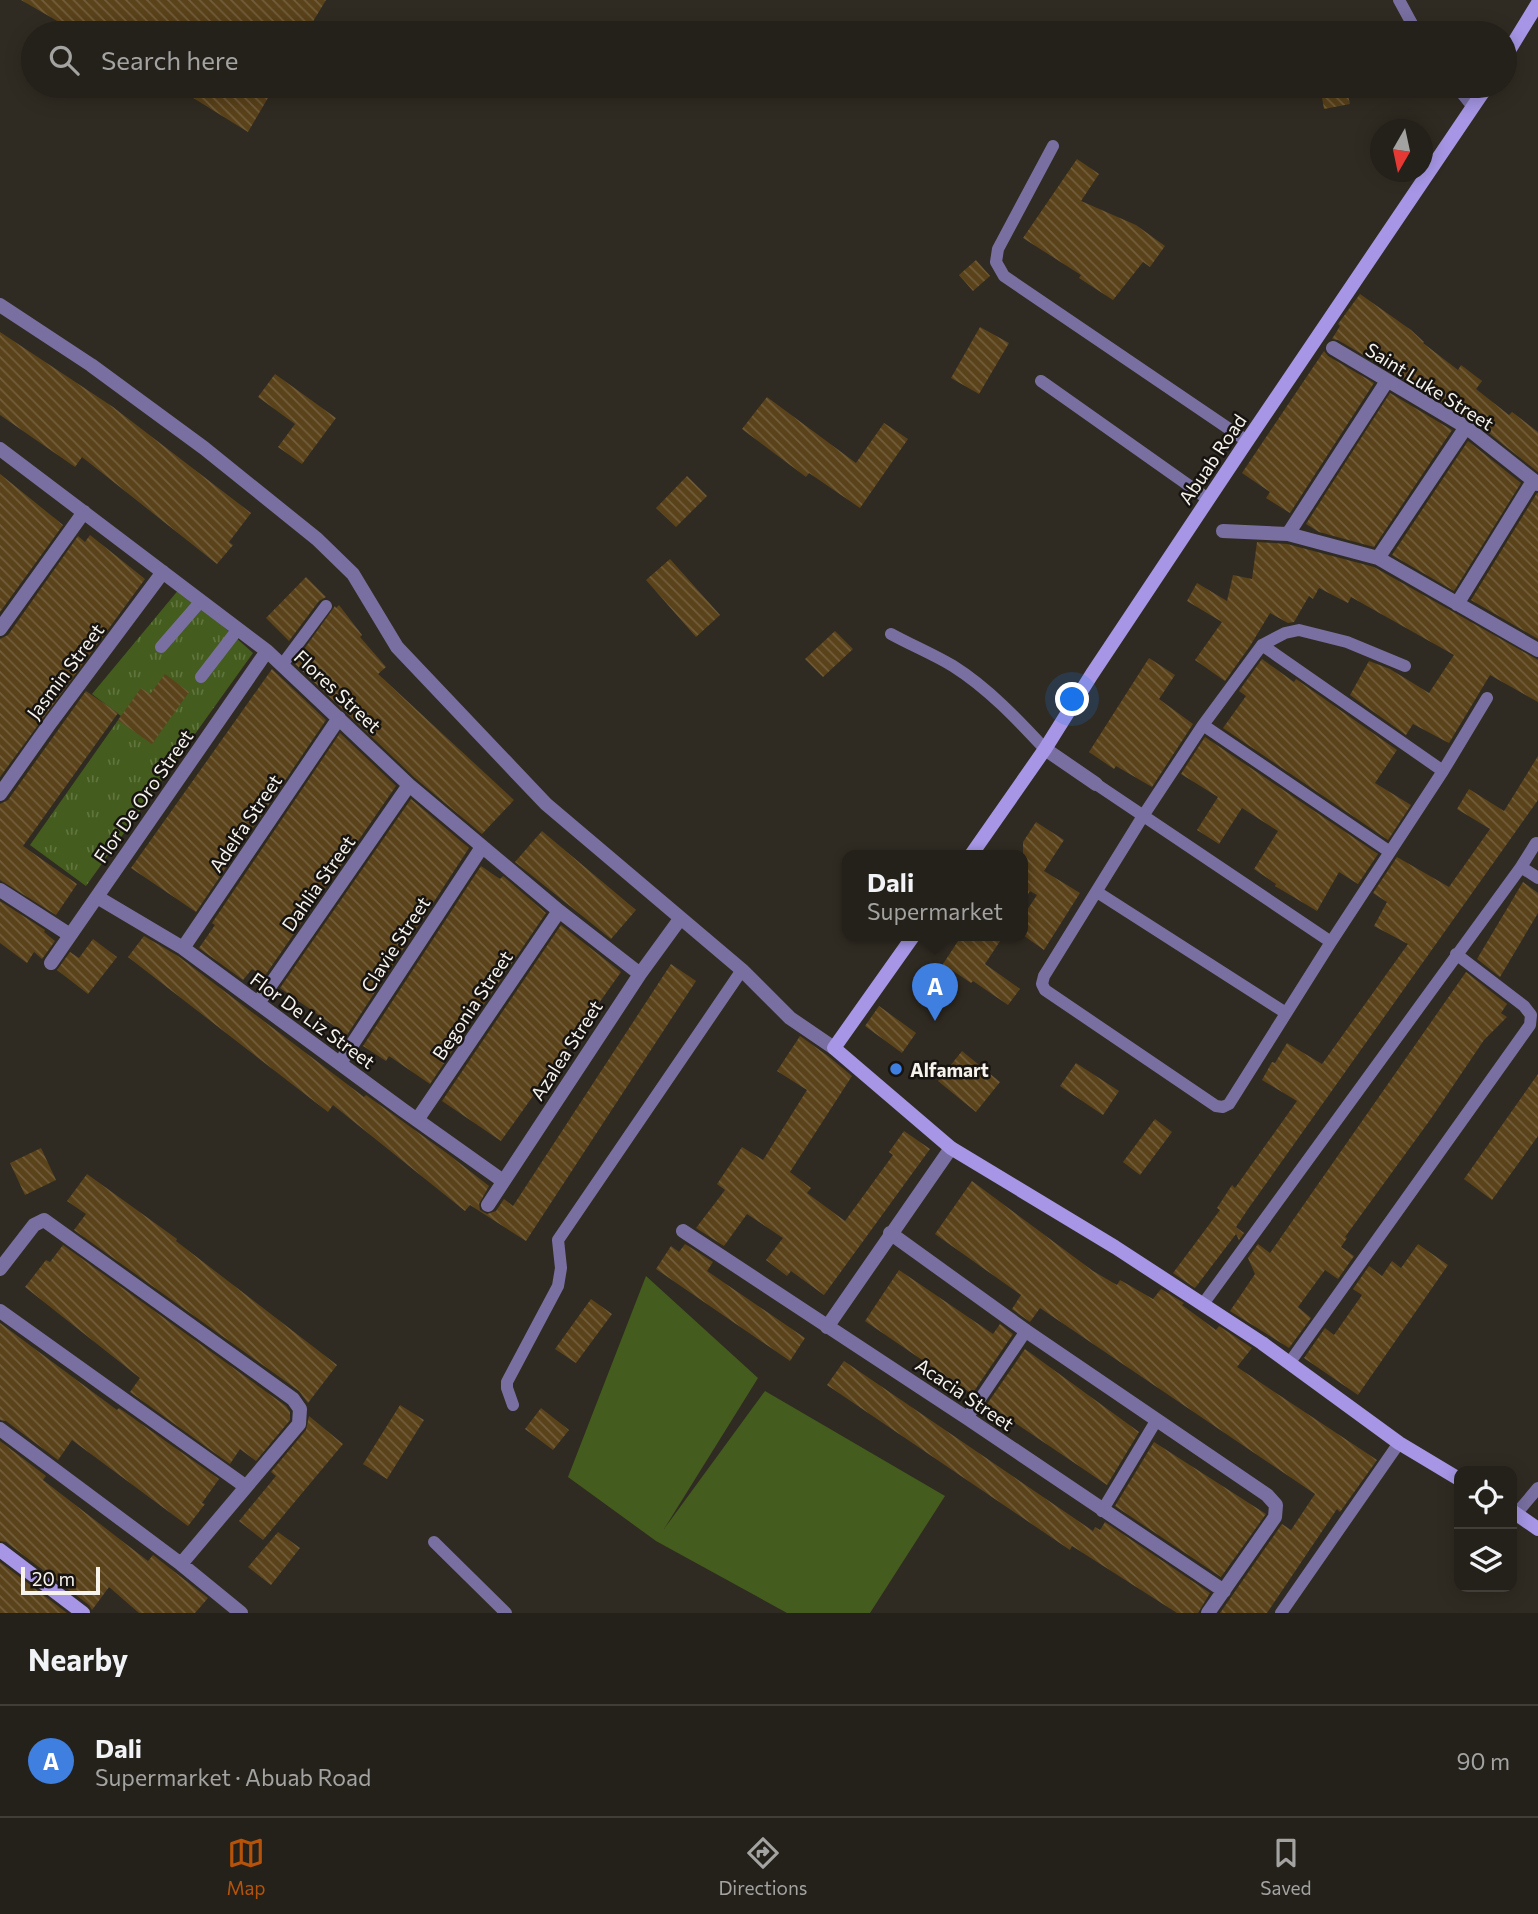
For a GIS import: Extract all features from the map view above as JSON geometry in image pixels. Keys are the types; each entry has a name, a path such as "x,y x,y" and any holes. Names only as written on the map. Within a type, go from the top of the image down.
{"street":[{"path":"1517,37 1538,3"},
{"name":"Abuab Road","path":"974,850 1045,749 1091,674 1479,98"},
{"path":"0,305 91,365 204,448 317,539 353,574 397,647 546,804 742,970 790,1018 834,1048 951,1148 1115,1247 1203,1304 1290,1362 1399,1443 1454,1476"},
{"name":"Saint Luke Street","path":"1333,348 1466,428 1536,482"},
{"path":"1288,534 1387,381"},
{"path":"1378,558 1466,428"},
{"name":"Flores Street","path":"2,456 84,512 267,651 409,785 559,911 640,974"},
{"path":"1457,604 1536,482"},
{"path":"0,629 84,512"},
{"path":"1223,531 1288,534 1378,558 1538,650"},
{"name":"Jasmin Street","path":"0,794 163,572"},
{"name":"Flor De Oro Street","path":"51,963 267,651"},
{"name":"Adelfa Street","path":"183,948 339,718"},
{"path":"1045,749 1096,784"},
{"name":"Dahlia Street","path":"258,1003 409,785"},
{"name":"Clavie Street","path":"340,1063 482,847"},
{"path":"0,890 70,935"},
{"name":"Flor De Liz Street","path":"97,897 183,948 503,1181"},
{"name":"Begonia Street","path":"417,1120 559,911"},
{"name":"Azalea Street","path":"488,1205 640,974 680,919"},
{"path":"834,1048 910,941"},
{"path":"827,1327 951,1148"},
{"path":"0,1269 34,1225 44,1220 293,1399 300,1409 299,1424 181,1564"},
{"name":"Acacia Street","path":"683,1231 1223,1591"},
{"path":"890,1233 1026,1331 1267,1496 1276,1505 1275,1517 1208,1613"},
{"path":"0,1311 245,1486"},
{"path":"0,1429 181,1564 222,1608 241,1613"},
{"path":"1517,1515 1538,1529"},
{"path":"0,1550 83,1613"}],"lane":[{"path":"1399,0 1410,21"},
{"path":"1466,98 1473,107"},
{"path":"1052,146 998,249 996,262 1004,276 1247,441"},
{"path":"1041,381 1208,499"},
{"path":"161,647 201,601"},
{"path":"282,665 326,606"},
{"path":"201,677 238,629"},
{"path":"1405,666 1347,642 1299,630 1285,633 1262,645 1203,725 1143,816 1044,976 1042,984 1045,990 1216,1106 1229,1104 1487,698"},
{"path":"891,634 953,666 975,682 1017,719 1045,749"},
{"path":"1262,645 1443,771"},
{"path":"1203,725 1390,852"},
{"path":"1096,784 1331,942"},
{"path":"1203,1304 1536,843"},
{"path":"1521,867 1538,878"},
{"path":"1097,892 1286,1013"},
{"path":"1290,1362 1530,1025 1531,1015 1524,1006 1457,954"},
{"path":"513,1405 507,1382 558,1286 561,1268 558,1240 742,970"},
{"path":"967,1418 1026,1331"},
{"path":"1101,1510 1156,1421"},
{"path":"1281,1613 1399,1443"},
{"path":"1517,1510 1538,1488"},
{"path":"433,1542 506,1613"}],"green space":[{"path":"180,588 253,653 86,886 30,845 121,716 92,694"},
{"path":"646,1276 758,1378 664,1529 765,1391 945,1496 870,1613 787,1613 656,1541 568,1477"}],"building":[{"path":"21,0 326,0 313,21 57,21"},
{"path":"193,98 268,98 248,132"},
{"path":"1322,98 1349,98 1350,104 1324,109"},
{"path":"1077,159 1099,174 1081,201 1136,225 1165,246 1150,267 1143,262 1113,300 1079,278 1081,275 1023,238"},
{"path":"976,260 990,276 973,291 959,275"},
{"path":"1360,294 1411,330 1423,343 1458,370 1461,365 1482,381 1476,389 1509,415 1512,412 1538,432 1538,472 1471,419 1338,340 1332,339 1340,326 1338,324"},
{"path":"980,327 1009,343 979,394 951,378"},
{"path":"0,332 113,407 251,513 229,542 233,545 217,564 82,457 75,467 0,415"},
{"path":"1324,351 1374,383 1290,513 1266,498 1270,492 1242,473"},
{"path":"275,374 336,418 302,464 278,447 295,424 258,397"},
{"path":"1390,393 1452,430 1374,547 1319,532 1306,524"},
{"path":"767,397 856,463 884,423 908,439 860,508 809,473 806,477 742,429"},
{"path":"1468,441 1521,483 1454,591 1392,555"},
{"path":"0,474 63,525 0,612"},
{"path":"687,476 707,496 676,527 656,508"},
{"path":"1538,493 1538,639 1471,600"},
{"path":"90,535 145,579 0,777 0,639 8,635 78,536 85,542"},
{"path":"1257,542 1287,544 1374,567 1538,660 1538,702 1490,675 1449,743 1413,724 1406,735 1350,695 1369,661 1390,669 1429,693 1454,655 1351,597 1348,603 1319,588 1313,599 1309,596 1294,622 1288,623 1270,613 1225,681 1195,660 1222,622 1187,601 1197,583 1227,601 1233,575 1252,579"},
{"path":"670,559 720,615 696,637 646,580"},
{"path":"306,577 326,597 319,601 289,641 266,618"},
{"path":"339,605 362,635 360,637 386,667 378,674 514,800 482,834 415,778 294,663 335,606 336,608"},
{"path":"835,631 853,649 823,677 805,659"},
{"path":"1149,658 1175,675 1159,699 1193,724 1152,787 1116,766 1114,769 1089,752"},
{"path":"1262,659 1294,682 1296,679 1397,750 1375,783 1411,805 1388,840 1223,728 1246,696 1239,691"},
{"path":"272,669 326,720 196,912 131,868"},
{"path":"165,674 189,692 152,744 118,720 141,688 150,694"},
{"path":"86,691 118,713 23,846 77,884 56,915 0,880 0,804 8,800"},
{"path":"340,733 396,786 264,977 252,969 243,980 199,948 215,925 212,923"},
{"path":"1205,737 1378,854 1358,884 1339,872 1317,911 1275,886 1276,884 1254,869 1278,831 1242,808 1219,844 1197,830 1218,797 1181,774"},
{"path":"1538,756 1538,800 1248,1209 1236,1227 1244,1233 1239,1240 1236,1234 1195,1288 1173,1273 1220,1210 1217,1208 1232,1185 1235,1188 1297,1101 1262,1080 1272,1062 1275,1063 1287,1043 1322,1064 1408,944 1374,926 1387,902 1373,893 1397,857 1449,887 1490,829 1457,809 1469,789 1504,811"},
{"path":"411,799 469,848 347,1035 280,988"},
{"path":"1036,822 1064,840 1044,871 1080,893 1044,950 1028,939 1028,908 1037,895 1030,891 1028,894 1028,850 1023,850 1023,842"},
{"path":"542,831 636,910 611,939 515,862"},
{"path":"481,866 500,879 503,876 546,913 430,1084 389,1056 386,1061 363,1046"},
{"path":"1523,882 1538,893 1538,913 1500,977 1477,959"},
{"path":"0,901 45,930 55,941 42,959 34,952 27,963 0,943"},
{"path":"561,925 621,972 501,1141 442,1101"},
{"path":"144,936 178,956 364,1097 366,1095 489,1186 479,1204 480,1210 487,1214 496,1211 504,1199 513,1206 671,964 696,981 526,1241 470,1205 465,1211 333,1105 328,1112 128,957"},
{"path":"93,939 117,957 88,994 57,970 70,952 79,958"},
{"path":"958,941 1000,941 985,964 1020,989 1008,1005 943,964"},
{"path":"1466,972 1507,1004 1501,1013 1507,1017 1484,1040 1345,1237 1347,1238 1341,1247 1354,1256 1338,1279 1325,1270 1298,1307 1311,1318 1289,1348 1230,1311 1255,1274 1248,1258 1258,1244 1270,1253"},
{"path":"879,1006 916,1033 902,1053 865,1026"},
{"path":"800,1036 852,1076 790,1172 811,1188 807,1193 845,1221 893,1155 889,1152 904,1131 930,1149 824,1295 791,1271 787,1276 766,1260 783,1238 747,1214 724,1246 696,1228 725,1190 717,1184 742,1147 763,1160 807,1090 777,1071"},
{"path":"962,1051 1000,1082 976,1112 938,1081"},
{"path":"1076,1063 1119,1091 1103,1115 1060,1086"},
{"path":"1538,1074 1538,1136 1492,1200 1464,1179"},
{"path":"1155,1119 1172,1132 1140,1175 1123,1162"},
{"path":"41,1148 56,1180 25,1195 10,1163"},
{"path":"87,1174 177,1239 176,1241 337,1365 308,1403 299,1391 74,1230 86,1214 67,1201"},
{"path":"972,1181 1093,1271 1117,1285 1120,1280 1153,1299 1161,1289 1184,1303 1182,1305 1216,1330 1219,1326 1252,1348 1237,1367 1377,1460 1340,1512 1337,1509 1267,1613 1220,1613 1282,1524 1291,1530 1315,1494 1040,1308 1030,1322 1012,1309 1021,1295 935,1234"},
{"path":"685,1244 713,1262 707,1271 805,1338 790,1361 656,1269 671,1246 679,1252"},
{"path":"1418,1244 1448,1265 1358,1395 1304,1358 1325,1328 1334,1335 1362,1295 1353,1289 1369,1266 1382,1276 1392,1261 1401,1268"},
{"path":"63,1245 286,1406 290,1412 290,1420 256,1461 240,1449 230,1464 130,1392 140,1378 25,1287 46,1260 50,1262"},
{"path":"899,1270 993,1334 1000,1324 1013,1334 972,1394 865,1321"},
{"path":"591,1299 612,1314 576,1363 555,1349"},
{"path":"0,1323 117,1410 119,1408 219,1479 188,1526 72,1440 58,1460 6,1421 0,1420"},
{"path":"1025,1349 1139,1432 1107,1485 987,1404"},
{"path":"844,1361 1093,1531 1095,1527 1100,1530 1105,1522 1210,1593 1198,1613 1177,1613 1072,1546 1070,1550 827,1385"},
{"path":"400,1405 424,1420 387,1479 363,1464"},
{"path":"541,1408 569,1430 553,1450 525,1429"},
{"path":"309,1416 343,1444 263,1540 239,1521 276,1476 271,1472 306,1430"},
{"path":"0,1441 46,1476 43,1480 148,1561 153,1555 208,1598 195,1613 139,1613 109,1587 92,1610 6,1542 0,1541"},
{"path":"1154,1442 1266,1514 1221,1577 1115,1506"},
{"path":"278,1532 300,1548 271,1585 248,1567"},
{"path":"0,1562 67,1613 0,1613"}],"place":[{"name":"Dali","path":"935,1021"},
{"name":"Alfamart","path":"896,1069"}]}
